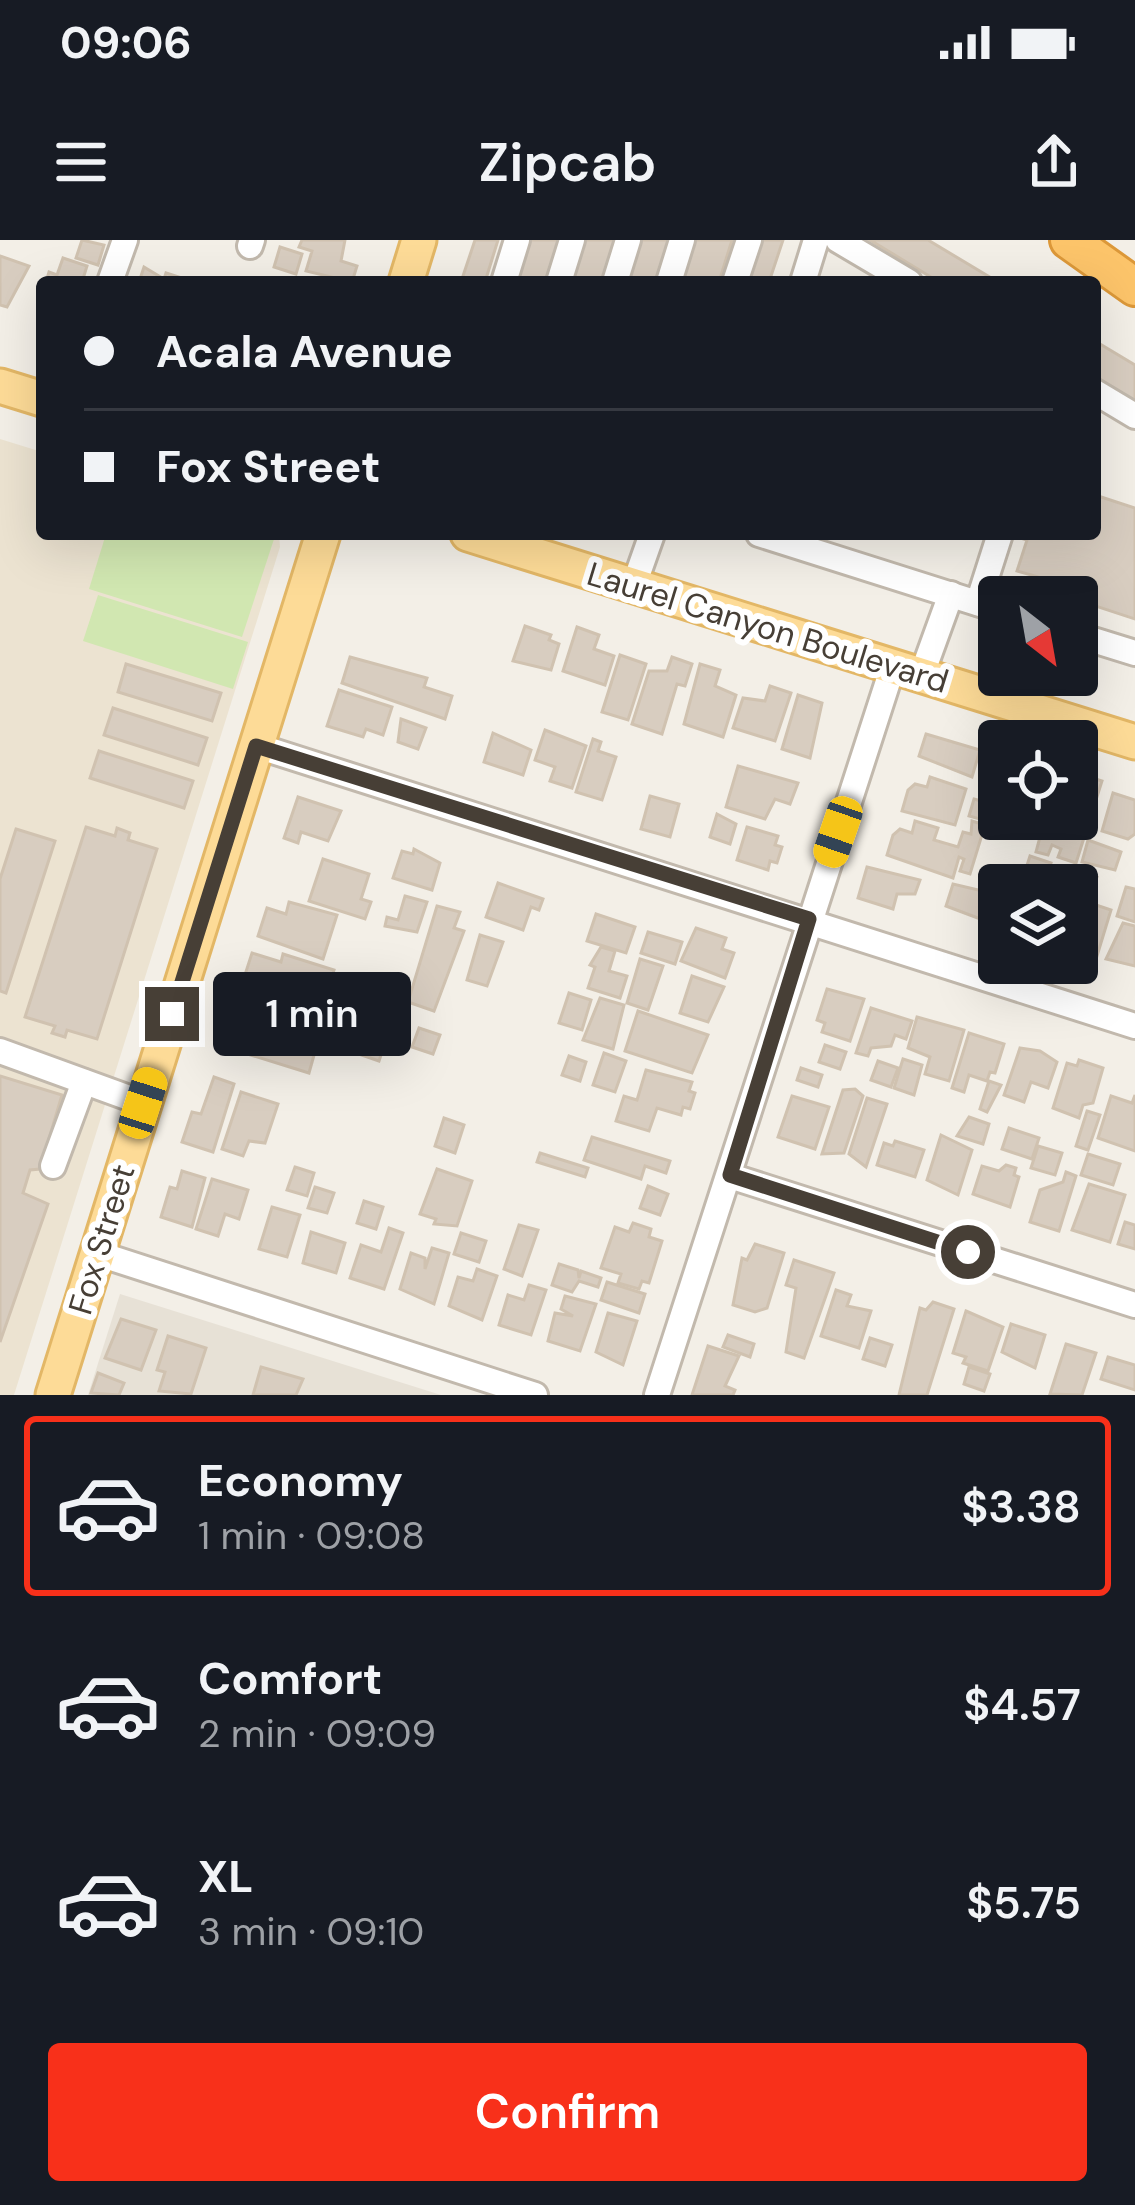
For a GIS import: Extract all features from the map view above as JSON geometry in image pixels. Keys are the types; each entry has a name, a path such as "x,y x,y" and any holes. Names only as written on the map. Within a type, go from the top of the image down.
{"highway":[{"path":"1069,240 1135,287"}],"main road":[{"path":"408,276 419,240"},
{"path":"0,386 36,397"},
{"name":"Fox Street","path":"53,1395 321,540"},
{"name":"Laurel Canyon Boulevard","path":"488,540 1135,742"}],"street":[{"path":"112,276 124,240"},
{"path":"506,276 517,240"},
{"path":"561,276 572,240"},
{"path":"617,276 628,240"},
{"path":"671,276 682,240"},
{"path":"737,276 749,240"},
{"path":"805,276 816,240"},
{"path":"838,240 899,276"},
{"path":"1101,396 1135,416"},
{"path":"634,585 650,540"},
{"path":"778,540 978,603"},
{"path":"990,576 992,540"},
{"path":"657,1395 809,919 908,670 951,594"},
{"path":"1098,642 1135,653"},
{"path":"256,746 1135,1026"},
{"path":"0,1052 143,1103"},
{"path":"53,1166 84,1082"},
{"path":"730,1175 1135,1306"},
{"path":"96,1252 535,1395"}],"shaded area":[{"path":"0,439 36,450 36,540 279,540 280,547 14,1395 0,1395"},
{"path":"120,1294 441,1395 88,1395"}],"green space":[{"path":"104,540 274,540 242,637 89,589"},
{"path":"98,595 248,642 233,689 83,641"}],"building":[{"path":"82,240 104,245 98,265 76,258"},
{"path":"302,240 345,240 341,261 357,266 354,276 306,271 312,251 299,247"},
{"path":"475,240 498,240 487,276 463,276"},
{"path":"526,240 561,240 550,276 515,276"},
{"path":"582,240 617,240 605,276 571,276"},
{"path":"637,240 672,240 660,276 625,276"},
{"path":"692,240 732,240 721,276 681,276"},
{"path":"761,240 783,240 771,276 749,276"},
{"path":"870,240 928,240 988,276 929,276"},
{"path":"280,247 302,254 296,274 274,267"},
{"path":"0,256 29,266 7,307 0,305"},
{"path":"63,258 87,266 84,276 48,276 49,272 57,275"},
{"path":"1101,345 1135,365 1135,401 1101,380"},
{"path":"1101,497 1135,508 1135,619 1098,607 1098,576 1035,576 1017,571 1027,540 1101,540"},
{"path":"525,626 551,635 549,640 559,644 551,670 513,661"},
{"path":"577,627 599,635 594,649 614,656 605,685 563,671"},
{"path":"620,655 646,664 628,720 602,712"},
{"path":"350,657 427,678 424,687 452,696 445,719 342,683"},
{"path":"672,657 692,664 685,686 677,684 662,734 632,724 649,671 667,671"},
{"path":"126,664 221,693 212,721 118,692"},
{"path":"700,664 720,670 715,686 736,695 723,737 684,724"},
{"path":"770,686 791,693 775,741 733,728 743,698 765,701"},
{"path":"339,690 392,707 383,735 366,729 363,737 327,726"},
{"path":"798,695 822,703 810,758 782,749"},
{"path":"113,708 207,738 198,765 104,735"},
{"path":"401,719 426,728 418,749 398,742"},
{"path":"545,730 586,746 572,788 550,781 555,767 535,760"},
{"path":"493,733 531,750 523,775 484,762"},
{"path":"926,734 978,749 972,777 919,756"},
{"path":"593,739 601,742 598,751 616,757 602,800 576,792"},
{"path":"99,751 193,781 184,808 90,778"},
{"path":"738,766 798,783 790,804 775,799 765,819 726,807"},
{"path":"930,777 966,789 955,825 902,811 908,790 915,784 927,787"},
{"path":"1113,793 1135,800 1135,834 1128,839 1102,831"},
{"path":"650,796 679,804 670,837 641,829"},
{"path":"298,797 341,811 328,841 301,832 298,843 284,838"},
{"path":"974,799 978,800 978,818 969,816"},
{"path":"717,814 736,824 730,844 710,837"},
{"path":"915,821 938,828 934,840 958,847 963,832 971,834 972,821 978,823 980,840 970,874 960,871 964,859 959,857 953,878 887,855 893,835 900,829 912,833"},
{"path":"86,827 115,836 117,828 130,833 128,840 157,849 97,1039 67,1030 65,1037 52,1033 55,1026 25,1017"},
{"path":"747,827 778,836 775,845 782,847 777,863 770,861 768,870 737,860"},
{"path":"16,829 55,841 6,993 0,991 0,879"},
{"path":"1039,840 1083,840 1076,863 1058,857 1061,849 1052,845 1048,855 1036,852"},
{"path":"1088,840 1121,852 1115,870 1082,862"},
{"path":"414,849 440,863 432,890 393,878 402,851 413,854"},
{"path":"1030,856 1051,863 1051,864 1027,864"},
{"path":"323,859 369,874 361,899 371,902 365,919 309,901"},
{"path":"867,867 920,880 915,894 897,894 893,909 858,898"},
{"path":"498,883 543,899 539,910 531,907 523,930 486,917"},
{"path":"953,884 978,890 978,918 946,906"},
{"path":"1126,887 1135,889 1135,922 1117,916"},
{"path":"405,896 427,902 417,932 385,926 387,917 398,920"},
{"path":"289,902 337,915 323,959 258,936 267,908 286,914"},
{"path":"437,906 460,912 454,928 464,931 434,1011 408,1002"},
{"path":"1098,906 1111,910 1098,953"},
{"path":"596,914 635,927 626,953 587,941"},
{"path":"1123,923 1135,926 1135,966 1106,959"},
{"path":"696,928 726,938 722,949 734,953 725,978 681,961"},
{"path":"648,932 682,942 675,964 641,953"},
{"path":"480,935 503,942 487,986 467,980"},
{"path":"601,947 615,951 609,971 627,976 620,998 588,988 595,967 590,965"},
{"path":"252,953 281,962 283,954 334,970 323,1004 308,1020 269,1007 274,991 243,981"},
{"path":"640,959 663,966 648,1010 627,1003"},
{"path":"692,976 724,987 708,1022 680,1013"},
{"path":"357,982 375,988 371,1000 353,994"},
{"path":"827,989 864,999 850,1041 822,1032 825,1023 817,1020"},
{"path":"569,993 591,1000 582,1030 559,1023"},
{"path":"600,998 624,1005 613,1049 583,1040"},
{"path":"871,1008 912,1021 906,1039 895,1035 891,1046 871,1048 868,1056 856,1053"},
{"path":"638,1011 708,1035 692,1073 625,1051"},
{"path":"917,1017 964,1030 949,1081 925,1074 930,1057 908,1048"},
{"path":"338,1020 386,1040 379,1061 330,1044"},
{"path":"232,1021 316,1048 309,1073 241,1052 246,1039 228,1033"},
{"path":"419,1028 440,1035 433,1054 412,1047"},
{"path":"969,1033 1004,1044 995,1073 990,1072 987,1081 969,1075 964,1092 952,1088"},
{"path":"825,1045 846,1052 840,1069 819,1062"},
{"path":"1020,1048 1040,1051 1057,1062 1048,1088 1031,1082 1024,1102 1004,1095"},
{"path":"604,1053 626,1061 615,1092 593,1085"},
{"path":"569,1056 586,1062 580,1081 562,1075"},
{"path":"903,1059 922,1065 914,1095 894,1088"},
{"path":"1079,1060 1103,1068 1093,1103 1083,1105 1079,1118 1053,1108 1067,1063 1077,1066"},
{"path":"878,1061 898,1068 891,1087 871,1080"},
{"path":"801,1068 822,1075 818,1087 797,1080"},
{"path":"646,1070 692,1082 689,1091 695,1093 690,1109 683,1107 681,1115 657,1108 649,1131 616,1121 624,1096 637,1100"},
{"path":"0,1076 62,1095 40,1169 30,1170 23,1193 48,1204 0,1342"},
{"path":"214,1077 234,1084 213,1152 182,1142 192,1112 201,1114"},
{"path":"989,1081 1001,1085 987,1112 980,1109"},
{"path":"855,1089 863,1096 844,1153 822,1154 843,1090"},
{"path":"241,1092 278,1104 265,1143 249,1141 243,1156 222,1149"},
{"path":"1135,1095 1135,1151 1098,1138 1111,1096 1132,1103"},
{"path":"792,1096 829,1107 815,1149 778,1137"},
{"path":"867,1098 887,1104 866,1167 849,1154"},
{"path":"1087,1111 1100,1115 1088,1150 1076,1146"},
{"path":"969,1117 989,1124 983,1144 957,1136"},
{"path":"444,1118 464,1125 455,1153 435,1146"},
{"path":"1009,1128 1039,1138 1032,1159 1002,1149"},
{"path":"941,1135 972,1150 958,1195 927,1180"},
{"path":"592,1137 670,1161 666,1173 645,1166 641,1179 584,1160"},
{"path":"895,1141 924,1150 915,1177 877,1165 884,1143 893,1146"},
{"path":"1038,1146 1062,1153 1055,1175 1031,1168"},
{"path":"540,1153 588,1168 585,1177 537,1162"},
{"path":"1088,1154 1120,1164 1113,1185 1081,1175"},
{"path":"1006,1165 1016,1168 1014,1175 1019,1177 1010,1207 973,1194 982,1166 999,1171"},
{"path":"295,1167 314,1173 307,1196 287,1190"},
{"path":"437,1169 472,1181 457,1226 434,1224 436,1219 420,1214"},
{"path":"182,1171 205,1178 192,1227 161,1217 170,1187 177,1189"},
{"path":"1066,1172 1076,1176 1059,1231 1030,1222 1040,1190 1063,1182"},
{"path":"212,1179 248,1190 239,1219 225,1214 218,1236 196,1229"},
{"path":"1089,1184 1125,1195 1110,1242 1072,1230"},
{"path":"648,1186 668,1194 660,1215 640,1208"},
{"path":"315,1187 334,1193 327,1213 308,1208"},
{"path":"364,1201 383,1207 376,1229 357,1223"},
{"path":"272,1207 300,1215 287,1257 259,1249"},
{"path":"1125,1222 1135,1225 1135,1249 1118,1244"},
{"path":"633,1223 651,1229 649,1237 662,1241 649,1283 642,1281 639,1289 618,1283 621,1274 601,1268 615,1227 629,1232"},
{"path":"519,1225 538,1230 522,1276 504,1269"},
{"path":"389,1228 403,1233 384,1289 350,1278 361,1245 381,1252"},
{"path":"311,1232 345,1243 336,1273 303,1263"},
{"path":"461,1233 486,1241 479,1262 454,1254"},
{"path":"755,1244 784,1253 767,1308 755,1312 733,1305 742,1258 747,1260"},
{"path":"432,1248 449,1253 434,1304 400,1289 411,1253 425,1258 425,1269"},
{"path":"794,1260 834,1273 804,1358 786,1352 796,1288 786,1285"},
{"path":"559,1264 578,1270 579,1278 581,1271 601,1278 598,1287 579,1281 572,1292 552,1285"},
{"path":"477,1269 497,1276 482,1320 449,1306 458,1277 473,1281"},
{"path":"607,1282 645,1294 639,1313 601,1300"},
{"path":"529,1285 546,1290 531,1335 499,1325 508,1295 524,1300"},
{"path":"836,1290 851,1295 847,1306 871,1311 859,1348 821,1336"},
{"path":"565,1296 596,1304 580,1351 548,1341 555,1313 573,1316 561,1309"},
{"path":"933,1302 954,1309 927,1395 899,1395 920,1308 926,1310"},
{"path":"966,1311 1003,1327 988,1371 963,1363 966,1357 953,1353"},
{"path":"608,1313 637,1321 623,1365 596,1352"},
{"path":"121,1319 156,1330 141,1370 105,1358"},
{"path":"1011,1324 1045,1335 1035,1368 1002,1352"},
{"path":"728,1335 754,1344 750,1357 723,1347"},
{"path":"168,1336 206,1348 191,1394 159,1391 165,1372 157,1370"},
{"path":"870,1338 892,1345 885,1366 863,1359"},
{"path":"1066,1344 1096,1353 1082,1395 1050,1394"},
{"path":"708,1346 739,1356 725,1386 735,1390 733,1395 692,1395"},
{"path":"1108,1357 1135,1365 1135,1390 1101,1379"},
{"path":"261,1367 303,1379 296,1395 253,1395"},
{"path":"969,1367 990,1374 984,1391 964,1384"},
{"path":"98,1373 124,1383 119,1395 91,1393"}],"route":[{"path":"172,1014 256,746 809,919 730,1175 968,1252"}]}
